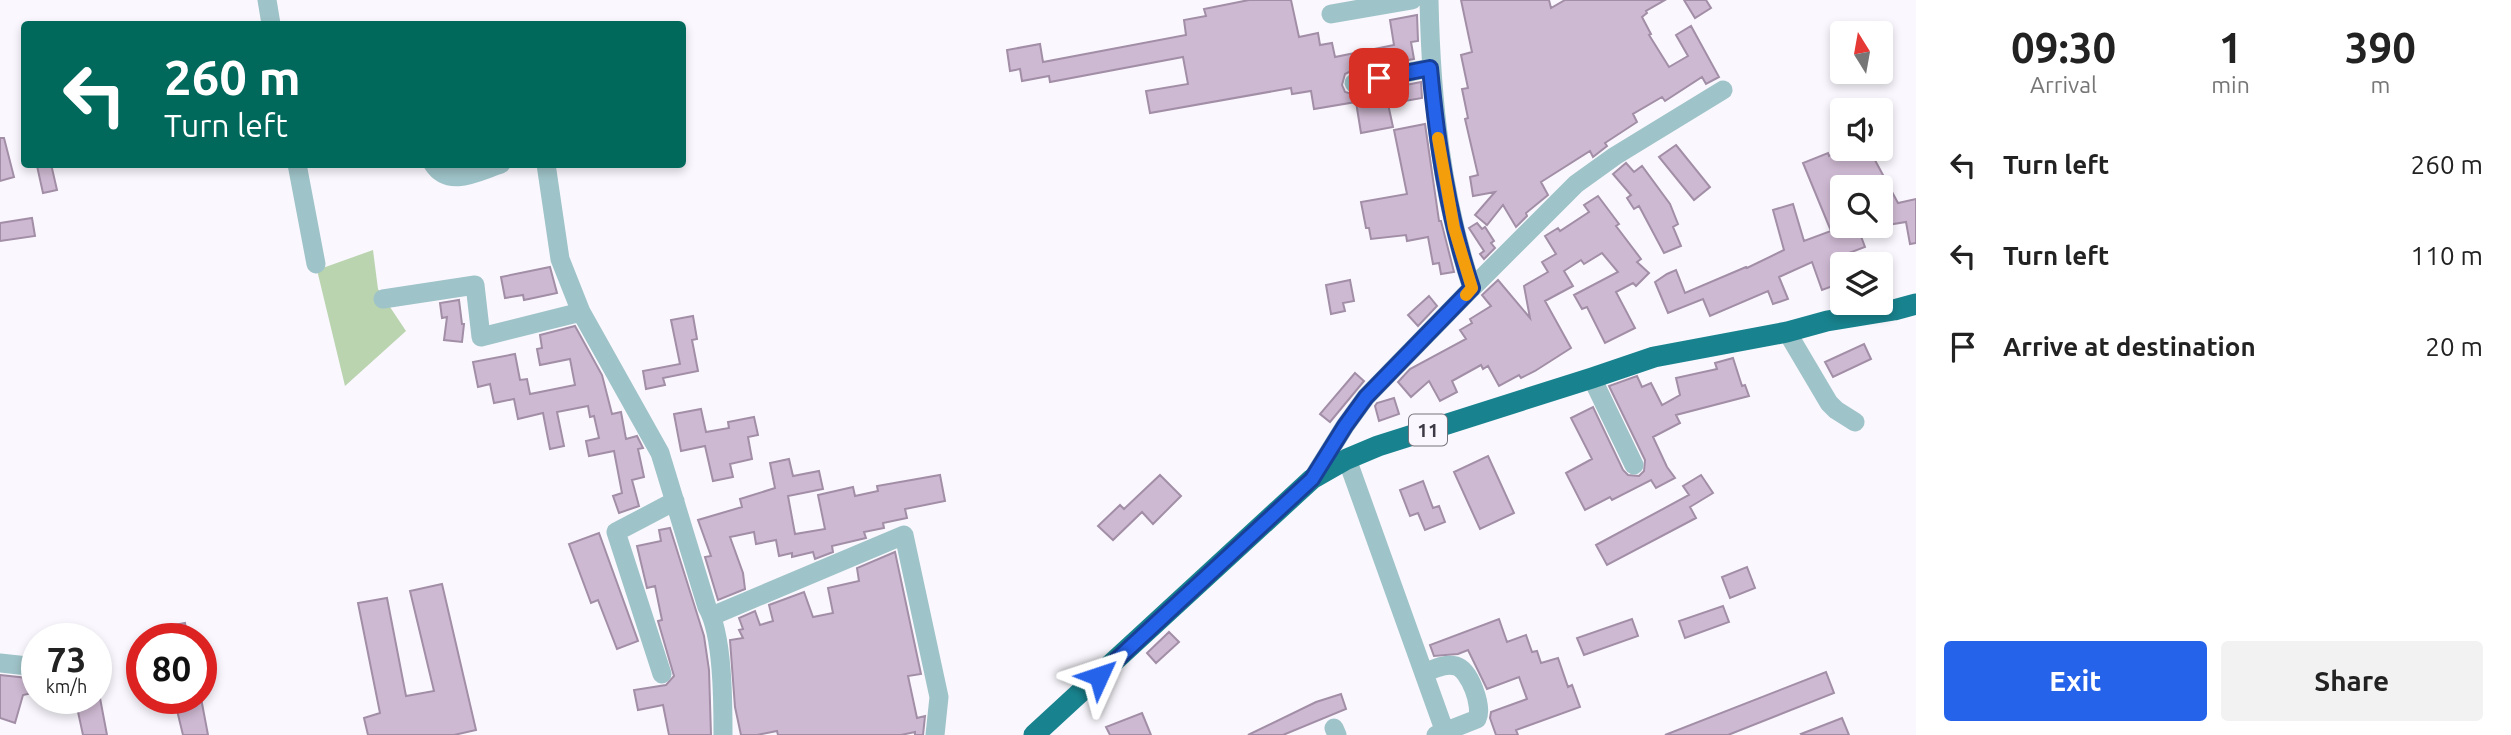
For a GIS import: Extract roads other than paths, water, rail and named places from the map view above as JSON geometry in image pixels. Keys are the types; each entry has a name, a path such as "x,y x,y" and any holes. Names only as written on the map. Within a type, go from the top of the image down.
{"highway":[{"name":"11","path":"1034,735 1312,479 1347,459 1378,446 1654,357 1916,304"}],"street":[{"path":"267,0 270,21"},
{"path":"1331,15 1412,0"},
{"path":"1429,0 1430,68 1434,108 1454,228 1472,288"},
{"path":"1354,83 1430,68"},
{"path":"1312,479 1366,397 1576,184 1615,156 1723,90"},
{"path":"298,168 316,264"},
{"path":"437,168 443,175 460,178 489,168"},
{"path":"547,168 557,250 581,312 660,453 712,616 720,667 723,735"},
{"path":"383,299 475,285 481,337 581,312"},
{"path":"1787,332 1829,403 1855,422"},
{"path":"1592,378 1634,466"},
{"path":"1347,459 1442,734 1477,719 1480,705 1460,668 1445,665 1423,673"},
{"path":"662,674 616,532 675,501"},
{"path":"712,616 904,535 939,698 935,735"},
{"path":"0,663 21,665"}]}
